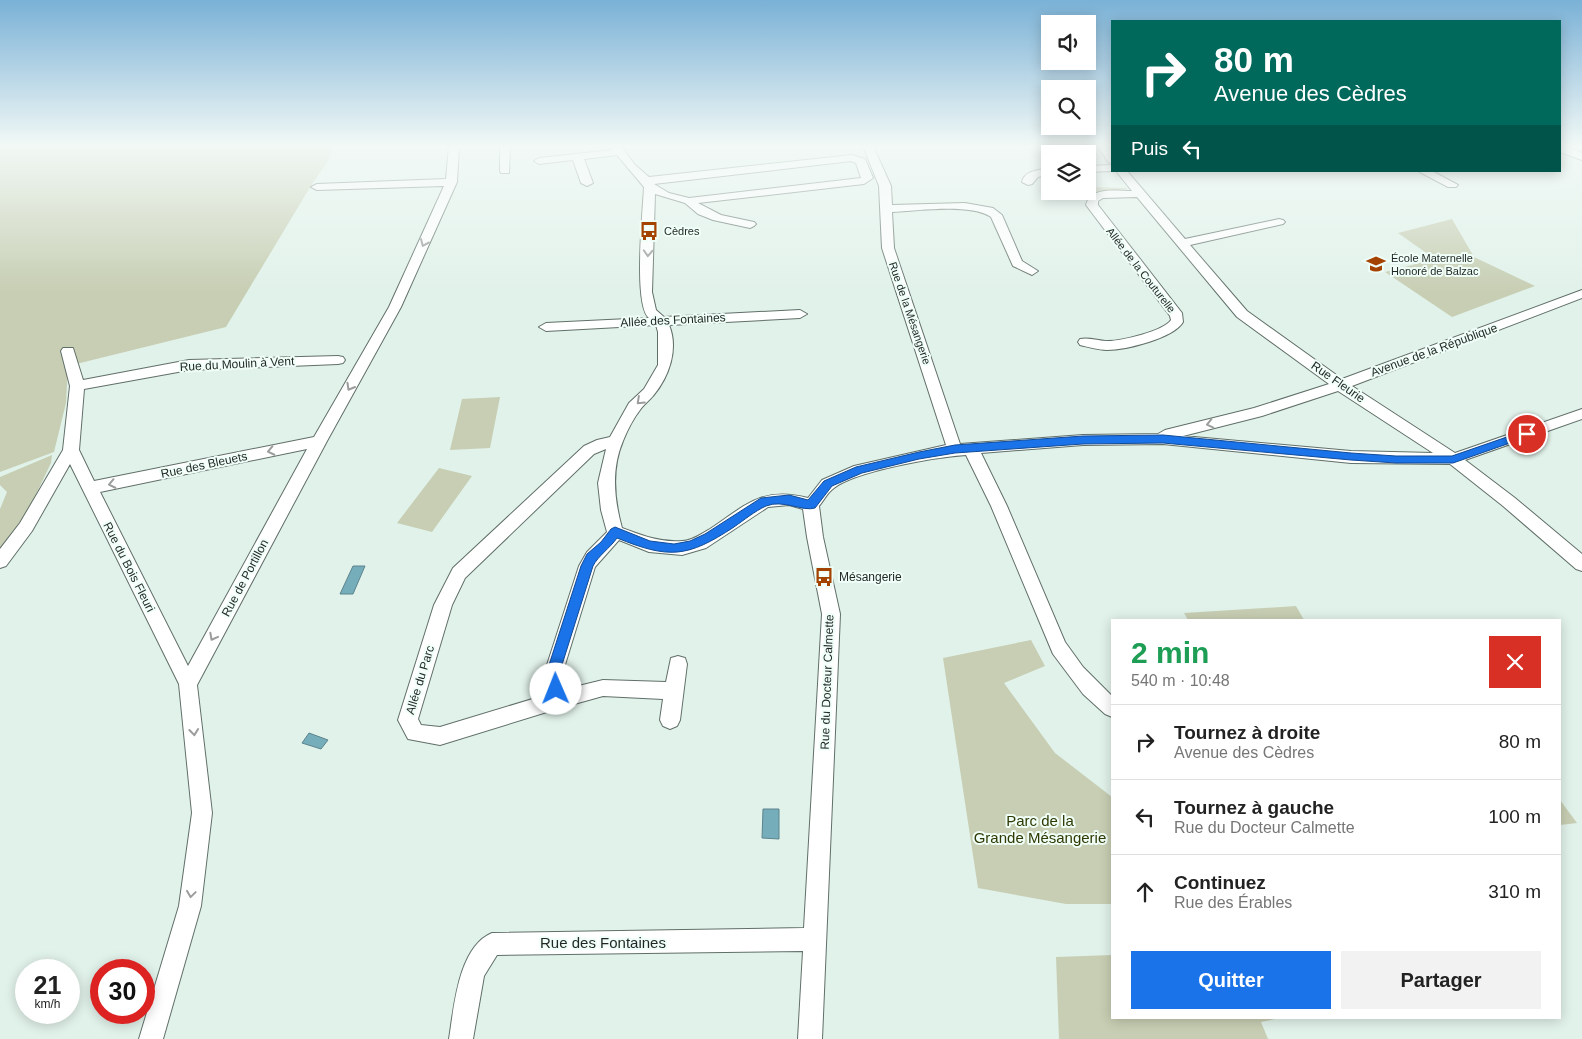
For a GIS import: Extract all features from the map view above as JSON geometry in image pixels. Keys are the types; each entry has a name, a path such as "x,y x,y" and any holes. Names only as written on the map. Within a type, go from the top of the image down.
{"street":[{"name":"Rue de Portillon","path":"188,684 319,441 395,306 445,194"},
{"path":"615,532 608,510 606,483 615,442 634,406 649,392 664,369 666,342 660,320 650,312 646,292 648,194"},
{"path":"664,194 689,201 744,194"},
{"name":"Rue de la Mésangerie","path":"886,194 888,248 900,287 904,292 951,441 963,448 995,498 1027,577 1059,647 1094,692 1111,707"},
{"name":"Allée de la Couturelle","path":"1085,342 1097,346 1114,347 1170,329 1176,325 1178,320 1177,316 1092,205 1093,200 1100,195 1120,194"},
{"name":"Rue Fleurie","path":"1138,194 1242,314 1340,384 1453,459 1509,502 1582,564"},
{"path":"689,201 695,208 711,216 750,224"},
{"path":"886,210 965,206 989,210 996,216 1017,263 1032,271"},
{"path":"1182,244 1279,222"},
{"name":"Avenue de la République","path":"1163,439 1165,435 1257,412 1340,384 1582,294"},
{"name":"Allée des Fontaines","path":"546,326 800,314"},
{"path":"0,561 26,527 71,450 77,386 68,351"},
{"name":"Rue du Moulin à Vent","path":"77,386 189,365 338,360"},
{"name":"Avenue de la République","path":"1212,443 1257,412"},
{"path":"615,532 648,545 682,548 700,543 765,501 789,499 811,505 828,484 860,470 919,455 963,448 1083,440 1163,439 1360,457 1453,459 1582,414"},
{"name":"Rue des Bleuets","path":"90,488 319,441"},
{"name":"Allée du Parc","path":"615,442 602,444 590,450 459,573 443,606 408,720 415,733 440,736 560,699 603,688 673,691"},
{"name":"Rue du Bois Fleuri","path":"71,450 188,684"},
{"name":"Rue du Docteur Calmette","path":"810,1039 831,614 815,537 811,505"},
{"path":"560,699 553,678 555,668 587,566 591,557 605,546 615,532"},
{"path":"670,720 678,664"},
{"path":"151,1039 190,906 202,813 188,684"},
{"name":"Rue des Fontaines","path":"461,1039 472,976 481,957 492,944 816,939"}],"green space":[{"path":"0,194 306,194 226,327 68,366 66,403 54,452 0,472"},
{"path":"1452,219 1474,257 1535,286 1452,317 1385,272 1435,259 1398,233"},
{"path":"500,397 490,448 450,450 462,399"},
{"path":"52,455 51,463 28,511 0,551 0,509 7,492 0,485 0,477"},
{"path":"439,468 472,476 432,532 397,523"},
{"path":"1296,606 1303,619 1187,619 1184,613"},
{"name":"Parc de la Grande Mésangerie","path":"1031,640 1045,666 1004,683 1055,753 1111,796 1111,904 1066,904 978,888 943,658"},
{"path":"1561,801 1577,823 1561,825"},
{"path":"1111,955 1111,1019 1275,1019 1261,1022 1268,1039 1059,1039 1056,957"}],"water":[{"path":"353,566 365,566 353,594 340,594"},
{"path":"309,733 328,740 321,749 302,743"},
{"path":"763,809 779,809 779,839 762,838"}],"place":[{"name":"Cèdres","path":"649,231"},
{"name":"École Maternelle Honoré de Balzac","path":"1376,264"},
{"name":"Mésangerie","path":"824,577"}],"route":[{"path":"556,689 553,678 555,668 587,566 591,557 605,546 615,532 635,541 661,548 691,546 709,538 765,501 789,499 811,505 816,496 828,484 860,470 919,455 982,446 1083,440 1163,439 1351,457 1453,459 1527,434"}]}
